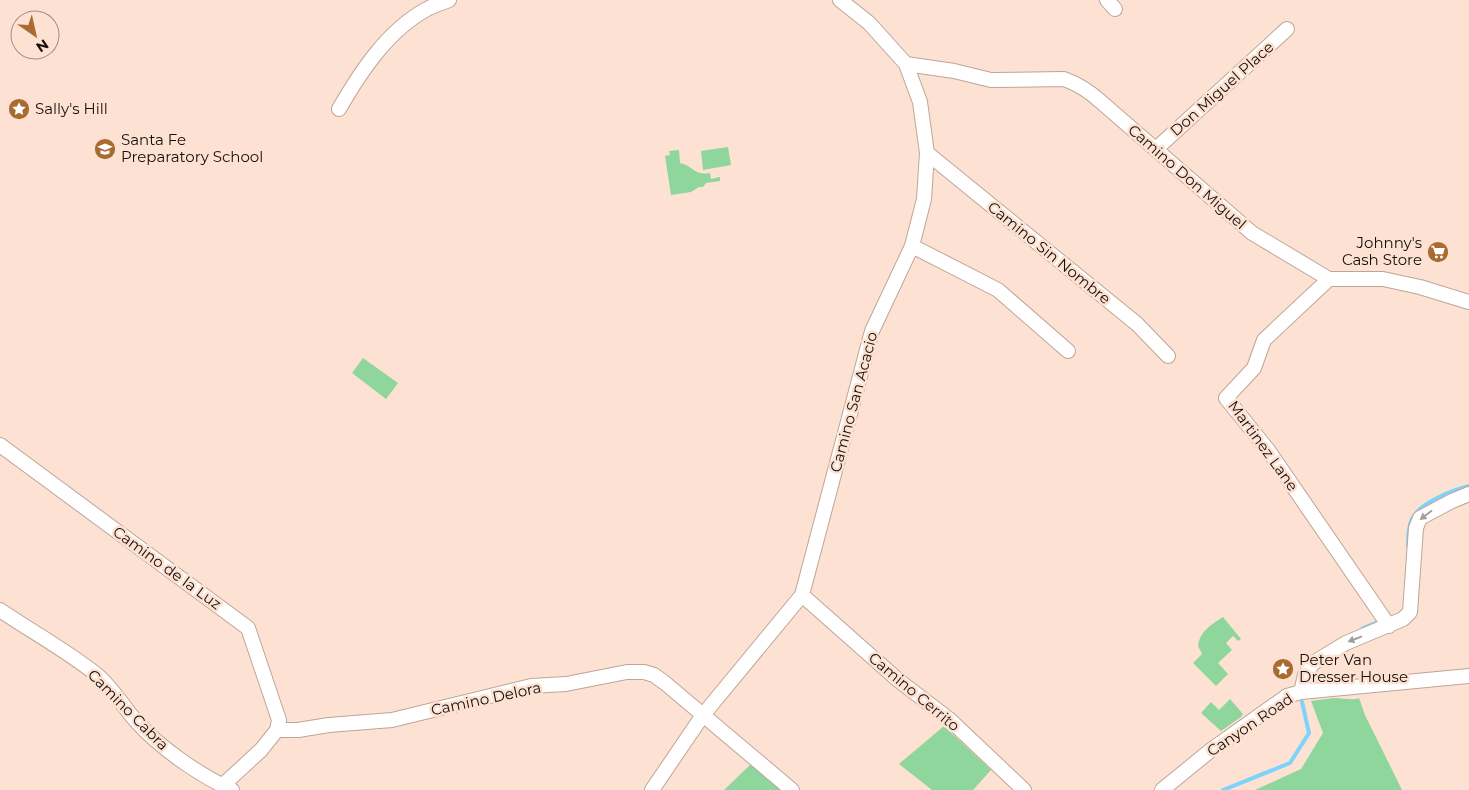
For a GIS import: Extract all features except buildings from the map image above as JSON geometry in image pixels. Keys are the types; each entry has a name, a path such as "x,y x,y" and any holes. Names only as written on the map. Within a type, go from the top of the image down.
{"street":[{"path":"339,109 358,78 394,34 428,8 449,0"},
{"name":"Camino San Acacio","path":"652,790 703,715 802,595 872,331 912,246 924,199 927,153 920,102 906,64 869,23 840,0"},
{"name":"Don Miguel Place","path":"1156,149 1287,29"},
{"name":"Camino Don Miguel","path":"906,64 954,71 991,80 1064,79 1074,82 1086,89 1252,233 1329,279"},
{"name":"Camino Sin Nombre","path":"927,153 1137,324 1168,356"},
{"path":"912,246 998,290 1068,351"},
{"path":"1329,279 1384,279 1420,287 1469,302"},
{"name":"Martinez Lane","path":"1329,279 1264,340 1254,368 1226,398 1268,450 1389,626"},
{"name":"Camino de la Luz","path":"0,445 248,628 279,720 277,730"},
{"path":"1300,692 1305,675 1313,663 1346,643 1403,619 1410,612 1416,528 1420,518 1437,508 1469,494"},
{"name":"Camino Cerrito","path":"802,595 898,680 949,719 1024,790"},
{"name":"Camino Cabra","path":"0,610 96,675 114,692 135,720 152,737 172,754 227,788"},
{"name":"Camino Delora","path":"277,730 298,730 328,725 392,720 531,686 566,684 627,672 644,672 659,679 792,790"},
{"name":"Canyon Road","path":"1162,790 1211,750 1287,696 1300,692 1469,676"},
{"path":"227,788 277,730"}],"green space":[{"path":"728,147 731,165 703,170 701,151"},
{"path":"679,150 680,163 697,172 710,173 711,179 720,177 720,181 706,183 703,187 699,187 691,192 671,195 665,156 670,155 669,151"},
{"path":"363,358 398,383 386,399 352,373"},
{"path":"1223,617 1241,639 1238,641 1233,636 1226,643 1232,650 1218,663 1228,674 1216,686 1193,663 1202,654 1198,646 1201,636"},
{"path":"1334,698 1359,698 1365,715 1402,790 1255,790 1301,769 1323,733 1311,701"},
{"path":"1230,699 1243,714 1221,731 1201,713 1211,702 1219,710"},
{"path":"944,726 991,770 973,790 932,790 899,764"},
{"path":"751,764 781,790 724,790"}],"waterway":[{"path":"1408,546 1410,525 1416,513 1437,498 1469,486"},
{"path":"1363,628 1378,622"},
{"path":"1223,790 1290,763 1309,733 1302,702"}],"place":[{"name":"Sally's Hill","path":"19,109"},
{"name":"Santa Fe Preparatory School","path":"105,149"},
{"name":"Johnny's Cash Store","path":"1438,252"},
{"name":"Peter Van Dresser House","path":"1283,669"}]}
